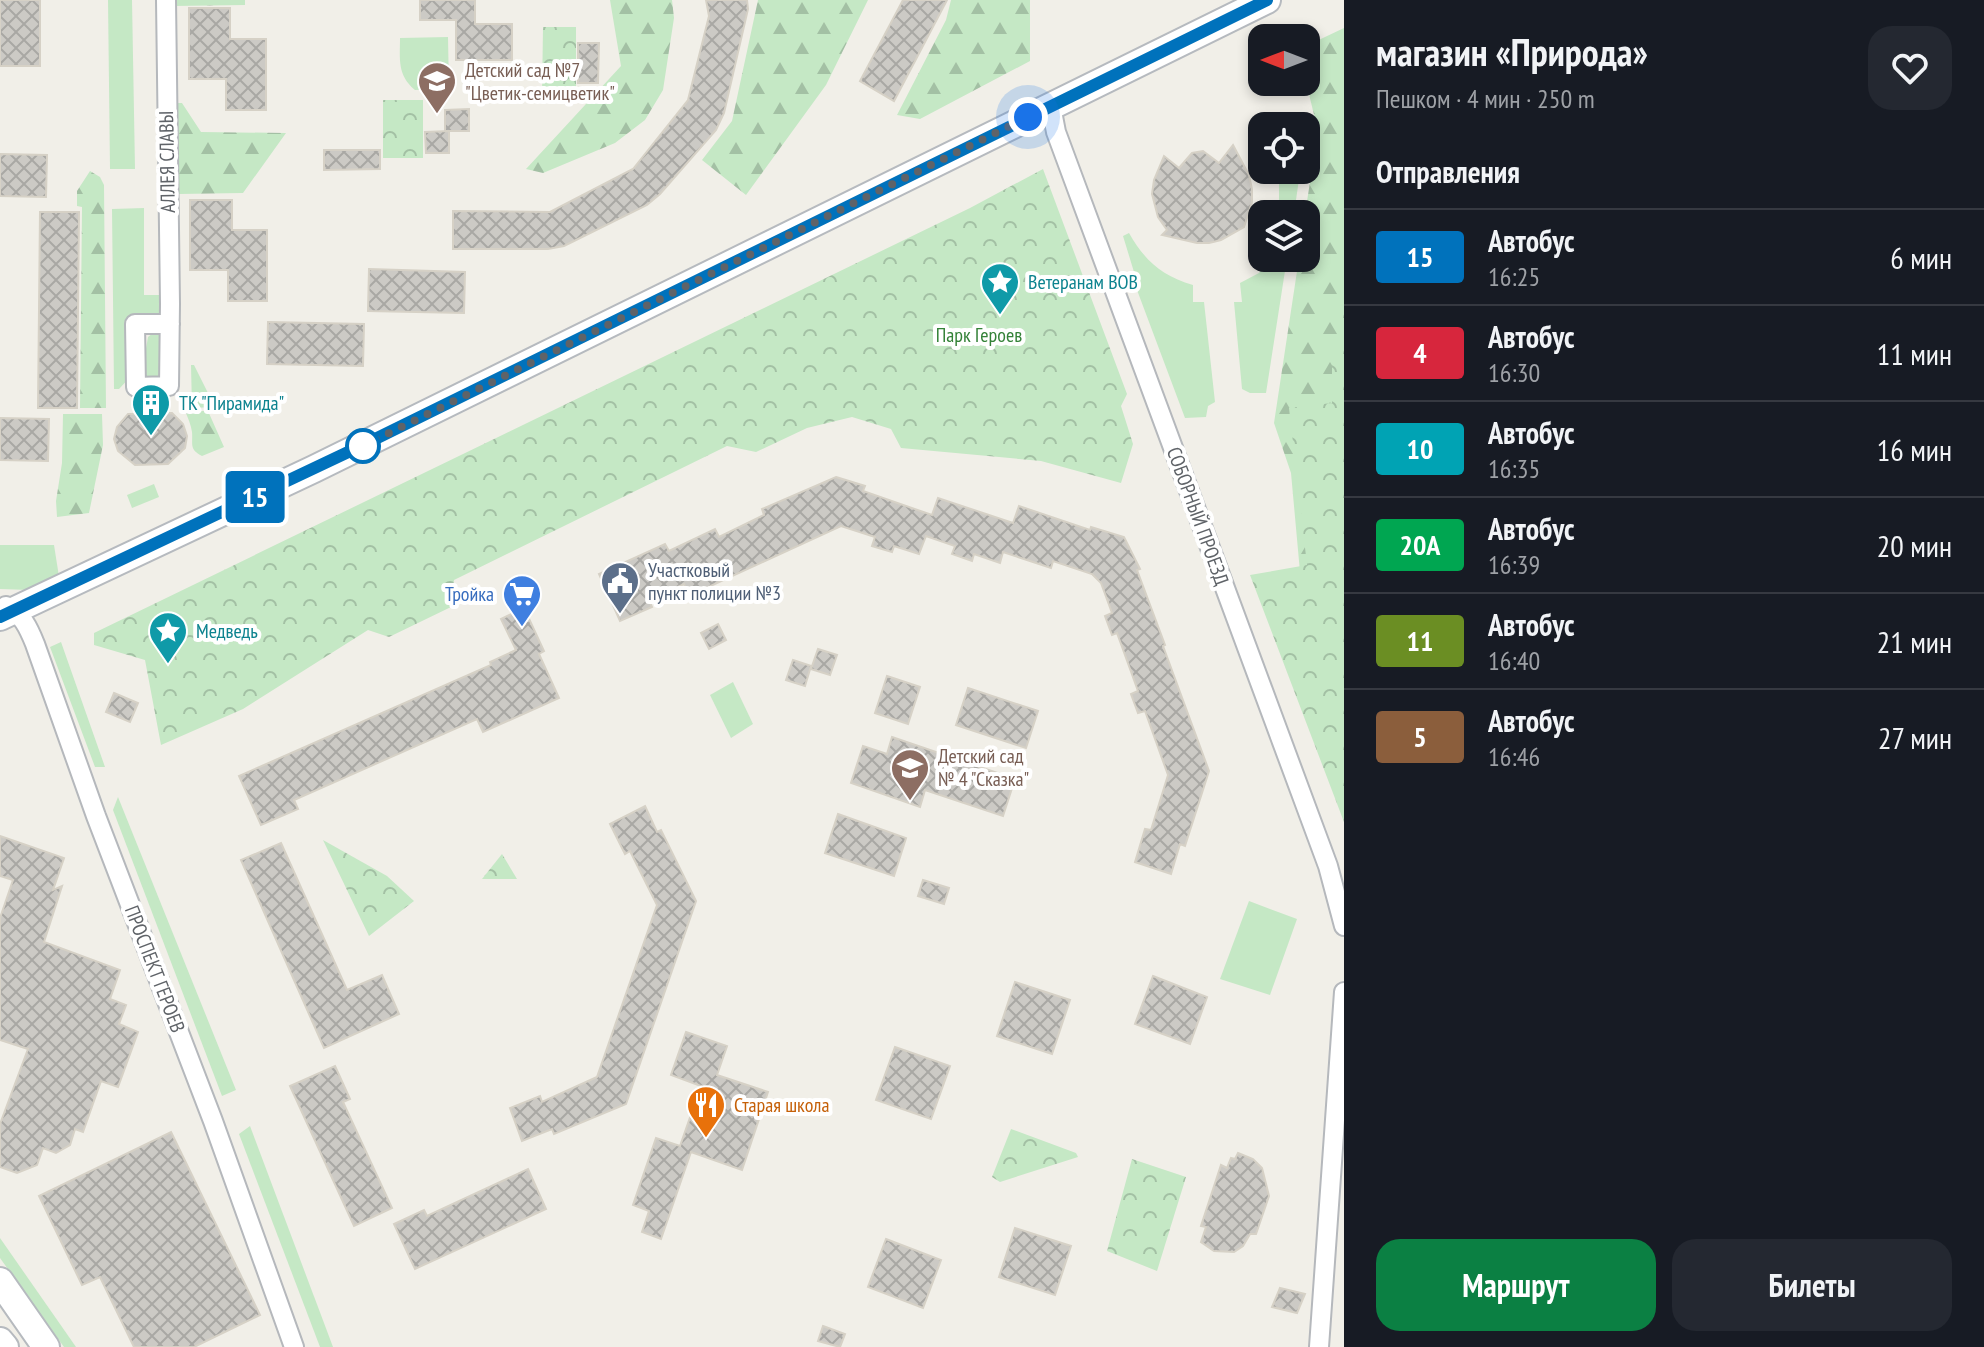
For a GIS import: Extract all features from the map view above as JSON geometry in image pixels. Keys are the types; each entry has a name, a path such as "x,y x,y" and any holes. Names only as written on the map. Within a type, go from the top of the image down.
{"street":[{"name":"АЛЛЕЯ СЛАВЫ","path":"166,0 170,324"},
{"path":"5,610 486,386 1267,0"},
{"name":"СОБОРНЫЙ ПРОЕЗД","path":"1051,106 1056,132 1328,866 1344,926"},
{"name":"ПРОСПЕКТ ГЕРОЕВ","path":"5,610 29,629 35,644 294,1347"},
{"path":"1319,1347 1344,992"},
{"path":"0,1281 46,1347"},
{"path":"0,1341 5,1347"}],"green space":[{"path":"108,0 132,0 135,169 110,169"},
{"path":"174,0 245,0 245,5 174,6"},
{"path":"610,0 672,0 674,18 663,90 645,120 615,143 543,173 526,169 621,66"},
{"path":"758,0 868,0 826,85 746,195 702,160 732,121"},
{"path":"951,0 1030,0 1030,61 920,119 897,115 946,20"},
{"path":"543,27 576,27 576,96 542,95"},
{"path":"1344,28 1344,809 1313,715 1291,473 1274,423 1297,272 1320,272 1320,200 1307,200 1310,184 1320,184 1320,112 1313,112 1309,96 1320,96 1320,39"},
{"path":"448,37 449,89 415,90 402,72 400,38"},
{"path":"383,100 423,100 423,158 383,158"},
{"path":"178,103 182,103 201,132 286,133 243,193 179,194"},
{"name":"Парк Героев","path":"1043,169 1127,394 1121,406 1133,444 1121,483 1041,461 901,448 891,429 852,417 807,428 756,452 727,446 454,580 451,607 389,637 368,630 243,709 161,745 145,660 94,645 94,633 970,208"},
{"path":"90,171 100,177 104,185 106,408 80,408 82,207 77,206 77,191"},
{"path":"1279,184 1298,184 1296,200 1279,200"},
{"path":"144,208 144,295 166,295 167,320 132,321 132,375 119,389 114,389 112,209"},
{"path":"1129,233 1155,266 1193,285 1193,302 1204,302 1215,402 1208,406 1206,417 1185,418 1131,274 1134,272 1123,236"},
{"path":"1285,272 1266,393 1250,393 1242,389 1234,302 1242,302 1240,283 1259,273"},
{"path":"1344,311 1344,822 1250,575 1307,565 1289,408 1332,403 1332,362"},
{"path":"153,333 163,336 160,378 144,375 148,337"},
{"path":"191,365 194,365 215,407 192,408"},
{"path":"185,411 208,411 224,447 202,456 195,451"},
{"path":"63,414 102,414 103,445 89,513 57,517 56,501 62,463"},
{"path":"154,484 159,497 132,508 127,495"},
{"path":"0,545 54,545 60,583 30,590 0,589"},
{"path":"61,642 105,767 95,767 50,647"},
{"path":"733,682 753,724 731,738 710,695"},
{"path":"118,797 236,1090 222,1096 113,810"},
{"path":"323,840 387,876 414,901 369,936"},
{"path":"502,854 517,879 482,879"},
{"path":"1249,901 1297,919 1270,995 1220,979"},
{"path":"250,1126 333,1347 320,1347 239,1134"},
{"path":"1011,1129 1076,1153 1078,1157 1000,1182 992,1177"},
{"path":"1132,1159 1186,1177 1157,1271 1107,1251"},
{"path":"0,1238 76,1347 64,1347 0,1258"}],"building":[{"path":"0,0 40,0 40,66 0,66"},
{"path":"420,0 475,0 475,24 512,24 512,60 456,60 456,20 420,20"},
{"path":"706,0 747,0 748,9 724,113 716,130 660,194 647,205 564,246 548,249 453,249 453,211 550,212 633,169 688,100 709,16"},
{"path":"903,0 947,0 894,101 860,81"},
{"path":"189,8 230,8 230,39 266,39 266,110 226,110 226,79 189,79"},
{"path":"578,43 599,43 598,83 578,83"},
{"path":"469,109 469,131 445,131 445,110"},
{"path":"449,131 449,153 426,153 425,132"},
{"path":"1233,145 1248,173 1252,200 1248,200 1244,227 1209,243 1162,235 1167,230 1158,217 1152,194 1164,156 1179,168 1192,153 1203,151 1219,163"},
{"path":"324,150 380,150 380,169 324,170"},
{"path":"0,154 47,155 46,197 0,196"},
{"path":"190,200 232,200 232,230 267,230 267,301 228,301 228,270 190,270"},
{"path":"40,212 79,212 77,408 38,408"},
{"path":"369,269 465,272 464,313 368,311"},
{"path":"268,322 364,324 363,366 267,364"},
{"name":"ТК \"Пирамида\"","path":"172,413 183,424 187,436 185,448 168,464 135,465 118,451 114,439 117,427 128,414"},
{"path":"0,418 49,419 48,461 0,460"},
{"path":"836,477 865,486 863,491 932,515 938,498 1013,523 1019,506 1090,530 1091,527 1124,537 1140,569 1137,570 1209,771 1185,846 1180,844 1171,874 1135,862 1145,829 1151,830 1168,775 1145,711 1138,713 1131,694 1138,691 1117,633 1112,635 1105,616 1112,613 1101,583 1092,574 1053,561 1051,568 1003,552 1000,563 974,554 972,561 952,554 955,546 926,536 919,554 894,546 892,552 872,546 875,537 841,526 689,596 684,584 649,600 652,607 620,621 599,574 665,544 669,551 715,529 719,537 764,515 762,509"},
{"path":"524,608 544,651 539,654 559,698 483,732 477,719 294,800 298,809 261,825 239,776 491,665 490,662 516,650 501,619"},
{"path":"718,624 726,640 709,649 701,633"},
{"path":"818,649 837,655 830,675 811,669"},
{"path":"793,660 811,666 805,686 786,680"},
{"path":"887,676 920,687 908,724 875,713"},
{"path":"968,688 1038,711 1026,748 956,725"},
{"path":"114,693 138,703 130,722 106,712"},
{"path":"892,737 1015,779 1003,816 925,790 920,807 851,783 863,746 887,754"},
{"path":"645,806 657,832 661,830 696,901 626,1104 554,1134 552,1129 522,1141 510,1108 540,1096 542,1102 597,1077 657,905 630,851 625,854 610,824"},
{"path":"838,814 906,838 894,876 825,853"},
{"path":"0,836 64,858 53,890 62,886 44,942 120,970 110,999 126,1005 119,1024 138,1032 118,1087 101,1081 83,1132 75,1129 70,1145 56,1153 43,1148 37,1165 17,1173 0,1167 0,1124 28,1049 0,1040 0,918 13,880 0,876"},
{"path":"281,843 347,990 382,975 399,1014 324,1048 241,860"},
{"path":"923,880 949,888 944,904 918,896"},
{"path":"1153,976 1207,997 1190,1044 1135,1024"},
{"path":"1015,982 1070,1000 1052,1054 997,1036"},
{"path":"686,1032 727,1046 717,1075 768,1092 742,1170 691,1152 661,1239 642,1232 649,1211 633,1205 656,1138 680,1146 701,1086 671,1075"},
{"path":"895,1047 950,1066 931,1119 876,1100"},
{"path":"335,1066 350,1099 343,1102 392,1208 354,1226 290,1086"},
{"path":"171,1132 260,1315 194,1347 134,1347 100,1277 82,1285 39,1196"},
{"path":"1238,1153 1253,1159 1262,1168 1269,1196 1256,1234 1250,1234 1243,1246 1234,1252 1214,1251 1201,1242 1206,1227 1201,1226 1221,1165 1227,1168 1231,1158 1235,1159"},
{"path":"528,1169 546,1209 415,1269 394,1224 424,1210 427,1216"},
{"path":"1015,1228 1071,1246 1055,1295 999,1277"},
{"path":"886,1239 941,1260 923,1308 868,1287"},
{"path":"1280,1288 1305,1294 1297,1313 1272,1307"},
{"path":"823,1326 845,1334 840,1347 818,1341"}],"bus line":[{"name":"15","path":"0,617 292,480 1267,0"}],"place":[{"name":"Детский сад №7 \"Цветик-семицветик\"","path":"437,115"},
{"name":"Ветеранам ВОВ","path":"1000,316"},
{"name":"ТК \"Пирамида\"","path":"151,437"},
{"name":"Участковый пункт полиции №3","path":"620,615"},
{"name":"Тройка","path":"522,628"},
{"name":"Медведь","path":"168,665"},
{"name":"Детский сад № 4 \"Сказка\"","path":"910,802"},
{"name":"Старая школа","path":"706,1139"}],"route":[{"path":"363,446 1028,117"}]}
